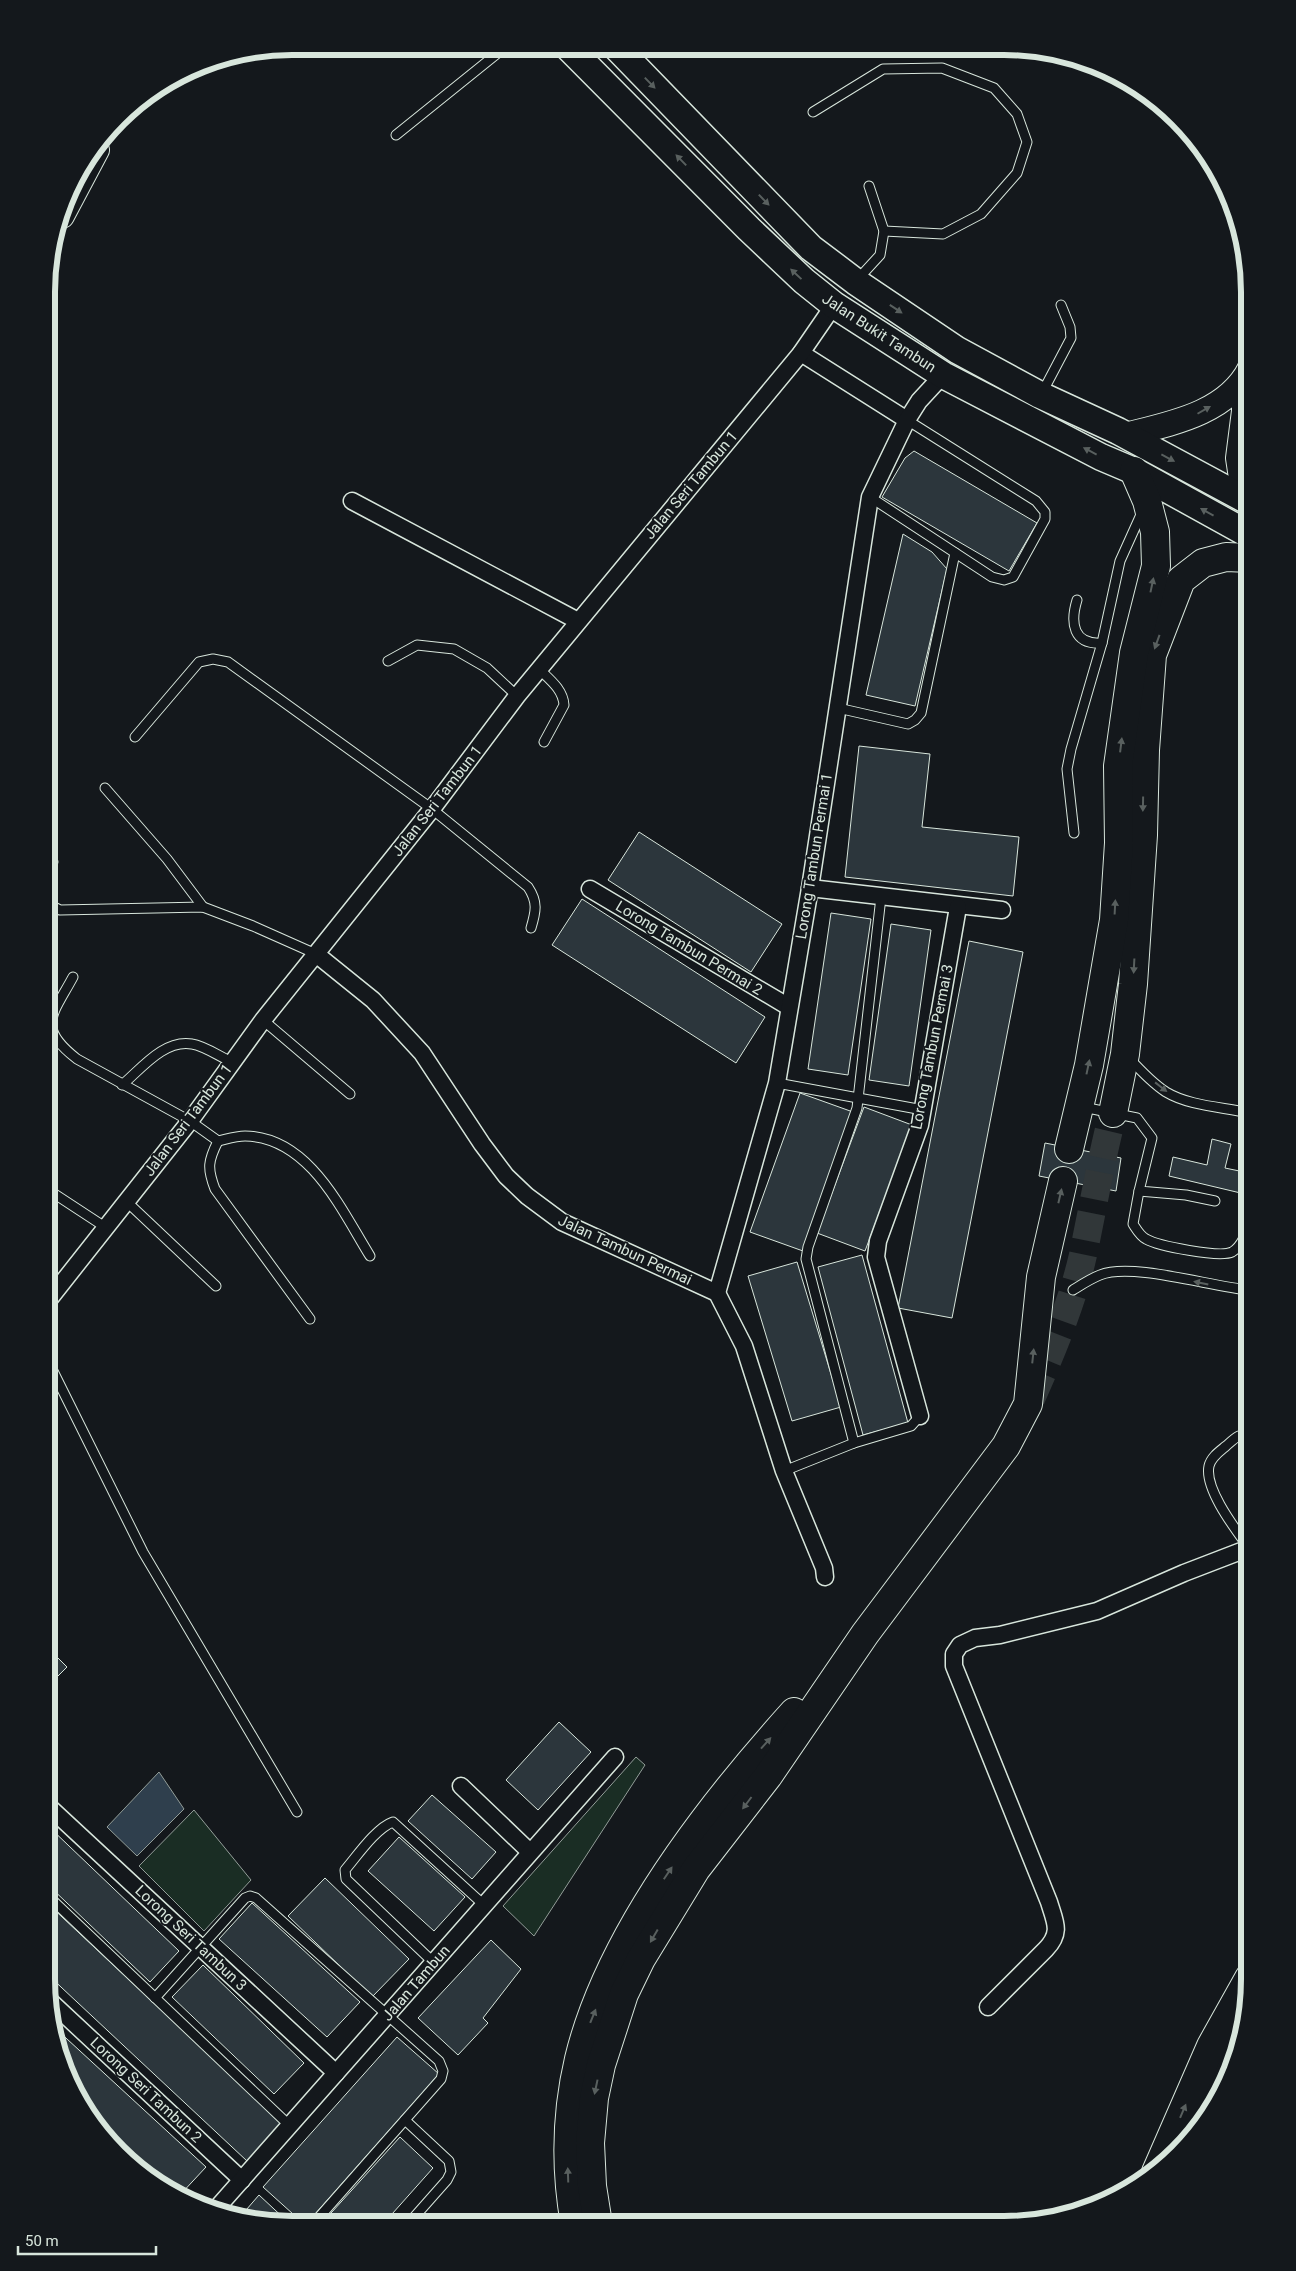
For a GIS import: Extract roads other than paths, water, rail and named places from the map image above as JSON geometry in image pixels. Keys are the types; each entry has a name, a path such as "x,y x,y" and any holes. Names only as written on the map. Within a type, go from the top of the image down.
{"highway":[{"path":"1069,1149 1080,1106 1102,999 1114,920 1119,843 1118,766 1134,653 1156,566 1155,532 1147,501 1134,471"},
{"path":"1113,1113 1125,1054 1133,984 1143,835 1145,750 1152,655 1181,580 1203,563 1226,557 1241,558"},
{"path":"597,2216 592,2186 590,2143 594,2098 601,2065 624,1994 641,1959 696,1869 768,1776 865,1634 1006,1446 1028,1404 1041,1277 1063,1181"},
{"path":"574,2216 568,2185 567,2154 569,2119 574,2086 586,2033 615,1963 644,1908 695,1833 751,1759 865,1634"},
{"path":"1164,2154 1210,2046 1240,1994"},
{"path":"1216,2085 1228,2056"}],"main road":[{"name":"Jalan Bukit Tambun","path":"576,55 748,229 804,281 834,305 943,375 1101,457 1134,471 1241,530"},
{"name":"Jalan Bukit Tambun","path":"624,55 811,248 856,282 957,350 1040,395 1125,435 1241,497"},
{"path":"1125,435 1181,421 1204,411 1241,379"},
{"path":"1241,434 1238,458 1241,478"}],"street":[{"name":"Jalan Seri Tambun 1","path":"55,1292 190,1121 263,1020 432,809 517,696 801,353 834,305"},
{"path":"801,353 907,420"},
{"name":"Lorong Tambun Permai 1","path":"717,1293 777,1083 810,888 870,498 907,420 919,401 943,375"},
{"path":"352,501 578,622"},
{"path":"810,888 1002,910"},
{"name":"Lorong Tambun Permai 2","path":"590,889 789,1007"},
{"name":"Lorong Tambun Permai 3","path":"920,1416 876,1257 878,1242 920,1125 958,906"},
{"name":"Jalan Tambun Permai","path":"316,954 373,1000 422,1053 482,1144 506,1176 527,1196 562,1222 717,1293"},
{"path":"717,1293 744,1346 784,1471 824,1568 825,1577"},
{"path":"988,2007 1046,1949 1054,1940 1057,1932 1049,1902 954,1666 954,1654 960,1645 974,1638 1000,1635 1097,1611 1184,1572 1241,1551"},
{"name":"Jalan Tambun","path":"220,2204 336,2072 389,2016 433,1962 615,1756"},
{"path":"461,1786 530,1852"},
{"name":"Lorong Seri Tambun 3","path":"55,1812 336,2072"},
{"name":"Lorong Seri Tambun 2","path":"57,2006 242,2180"}],"lane":[{"path":"396,135 495,55"},
{"path":"813,112 883,69 942,68 994,88 1017,114 1027,142 1016,173 981,214 943,234 884,231"},
{"path":"856,282 880,255 884,231 869,186"},
{"path":"1040,395 1071,338 1070,327 1061,305"},
{"path":"870,498 992,577 1004,580 1013,577 1046,519 1045,512 1036,501 907,420"},
{"path":"1074,833 1067,769 1071,749 1102,643 1120,561 1147,501"},
{"path":"838,708 908,724 921,713 955,553"},
{"path":"1077,600 1073,614 1073,627 1079,636 1086,641 1092,644 1102,643"},
{"path":"388,661 418,645 454,649 487,668 517,696"},
{"path":"135,737 199,662 213,659 228,662 432,809 528,887 535,897 537,908 532,928"},
{"path":"539,669 558,688 564,698 564,705 544,742"},
{"path":"105,788 166,859 203,907"},
{"path":"854,1443 806,1259 808,1247 857,1108 881,897"},
{"path":"55,908 60,910 203,907 253,926 316,954"},
{"path":"55,1011 72,977"},
{"path":"263,1020 350,1094"},
{"path":"55,1038 63,1048 77,1059 190,1121 218,1140 245,1136 272,1141 297,1154 324,1184 370,1256"},
{"path":"122,1085 163,1050 179,1044 193,1044 232,1062"},
{"path":"1125,1054 1167,1092 1185,1100 1241,1110"},
{"path":"777,1083 923,1110"},
{"path":"1080,1106 1137,1118 1152,1138 1133,1224 1144,1238 1155,1243 1223,1255 1234,1251 1241,1242"},
{"path":"218,1140 210,1158 209,1173 215,1189 260,1248 310,1319"},
{"path":"1139,1191 1186,1195 1215,1201"},
{"path":"55,1194 106,1227"},
{"path":"126,1201 216,1286"},
{"path":"1072,1290 1101,1274 1124,1272 1161,1274 1226,1288 1241,1289"},
{"path":"55,1375 143,1552 297,1812"},
{"path":"784,1471 854,1443 911,1426 920,1416"},
{"path":"1241,1436 1216,1454 1209,1465 1210,1481 1221,1504 1241,1535"},
{"path":"433,1962 346,1879 345,1870 348,1866 385,1825 393,1822 484,1905"},
{"path":"156,1998 245,1898 256,1898 439,2061 442,2071 441,2079 320,2216"},
{"path":"55,1903 290,2126"},
{"path":"405,2120 449,2161 451,2172 447,2180 415,2216"}],"water":[{"path":"159,1772 184,1809 137,1856 107,1827"}],"tunnel":[{"path":"1031,1399 1073,1292 1083,1255 1113,1113"}]}
